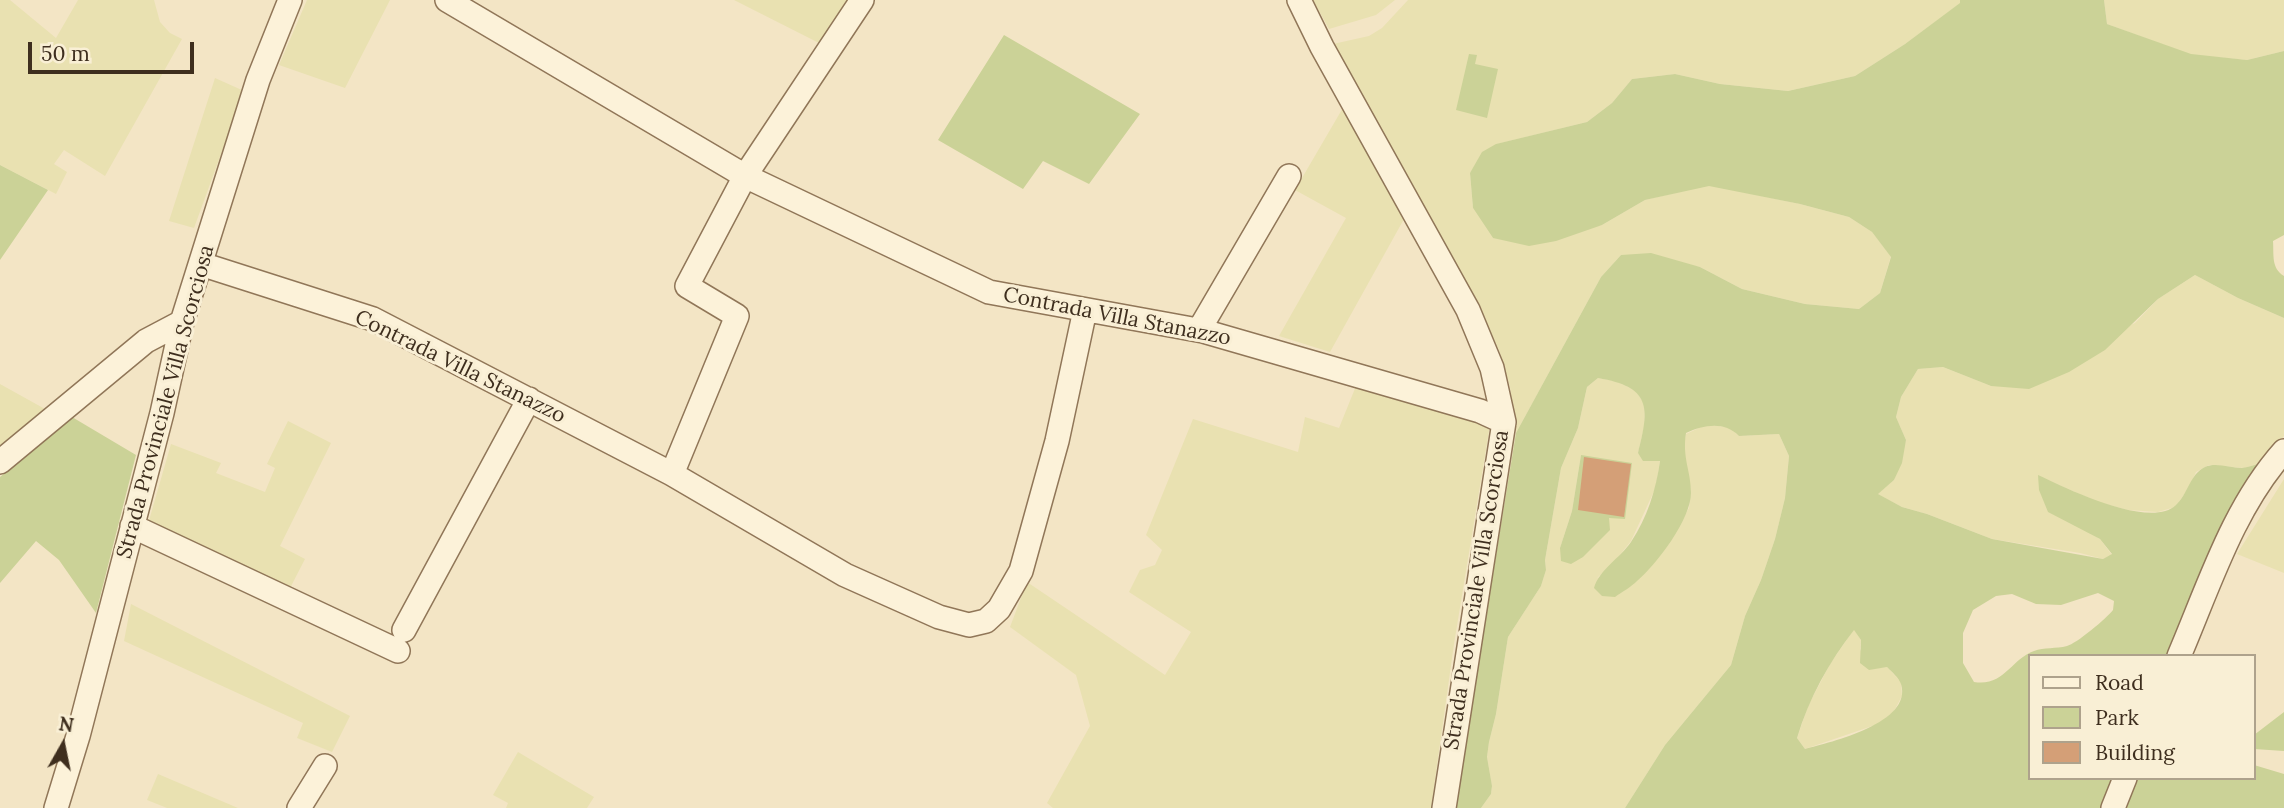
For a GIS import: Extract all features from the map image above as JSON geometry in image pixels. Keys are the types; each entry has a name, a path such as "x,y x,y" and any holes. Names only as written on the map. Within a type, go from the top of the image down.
{"street":[{"name":"Strada Provinciale Villa Scorciosa","path":"56,808 78,736 162,413 182,322 258,80 290,0"},
{"name":"Contrada Villa Stanazzo","path":"447,0 745,176 989,292 1199,330 1480,411 1504,422"},
{"path":"672,474 737,316 687,286 745,176 862,0"},
{"name":"Strada Provinciale Villa Scorciosa","path":"1300,0 1322,47 1468,310 1492,368 1504,422 1444,808"},
{"path":"1199,330 1289,176"},
{"name":"Contrada Villa Stanazzo","path":"201,264 373,319 672,474 845,575 939,617 969,625 986,621 999,610 1021,570 1056,441 1085,310"},
{"path":"0,462 146,341 182,322"},
{"path":"132,526 401,640 529,400"},
{"path":"2180,654 2239,517 2272,464 2284,451"},
{"path":"299,808 325,766"},
{"path":"2113,808 2124,780"}],"shaded area":[{"path":"0,0 10,0 56,38 78,0 154,0 160,22 170,33 182,39 105,176 64,150 54,164 67,172 56,194 0,165"},
{"path":"307,0 390,0 345,88 279,65"},
{"path":"734,0 853,0 821,44"},
{"path":"1313,0 1395,0 1376,15 1329,29"},
{"path":"1408,0 1960,0 1961,3 1905,44 1855,76 1788,91 1720,84 1675,74 1632,79 1612,103 1587,122 1497,144 1470,173 1473,208 1493,238 1602,225 1645,200 1709,185 1849,217 1872,232 1891,256 1880,293 1859,309 1805,304 1742,289 1700,267 1621,255 1601,277 1516,433 1510,387 1499,350 1472,295 1333,44 1369,36 1382,28"},
{"path":"2104,0 2284,0 2284,51 2247,60 2191,55 2107,24"},
{"path":"215,78 244,91 194,228 169,221"},
{"path":"1344,106 1404,219 1330,352 1279,336 1346,218 1295,190"},
{"path":"2195,275 2284,318 2284,436 2263,463 2244,468 2209,465 2196,472 2189,488 2175,507 2158,512 2128,510 2098,502 2038,476 2078,526 2100,539 2112,555 2103,559 1992,539 1902,507 1877,494 1894,480 1906,440 1896,417 1901,397 1918,369 1943,367 1991,386 2135,323 2158,299"},
{"path":"1598,378 1616,381 1636,391 1645,405 1644,428 1638,453 1651,461 1660,460 1656,487 1631,541 1612,565 1597,578 1659,556 1689,508 1691,491 1683,449 1686,434 1701,427 1712,425 1732,428 1739,436 1779,434 1789,456 1785,498 1775,539 1745,616 1731,665 1665,745 1625,808 1481,808 1491,794 1487,757 1508,637 1541,586 1546,570 1545,560 1561,468 1578,428 1587,387","holes":["1581,455 1609,518 1560,548 1572,511"]},
{"path":"0,384 54,414 0,456"},
{"path":"1356,386 1490,425 1454,644 1431,808 1053,808 1047,803 1090,726 1076,675 1010,627 1027,582 1165,675 1191,632 1129,592 1140,570 1155,565 1162,550 1146,535 1193,419 1298,452 1305,417 1339,428"},
{"path":"288,421 331,443 280,546 305,559 287,594 148,524 171,444 221,463 216,473 265,492 275,468 267,464"},
{"path":"2284,479 2284,573 2237,554"},
{"path":"131,604 350,716 332,752 297,738 303,723 124,641"},
{"path":"1854,629 1861,640 1860,649 1869,669 1887,667 1901,682 1902,696 1894,711 1881,723 1805,749 1797,738 1808,706 1830,664"},
{"path":"518,752 594,797 587,808 506,808 508,803 493,795"},
{"path":"158,774 238,808 167,808 147,800"}],"green space":[{"path":"1960,0 2104,0 2107,24 2191,54 2247,60 2284,51 2284,235 2273,241 2273,256 2277,269 2284,276 2284,318 2195,275 2158,299 2105,350 2069,372 2029,389 1991,386 1943,367 1918,369 1901,397 1896,417 1906,440 1902,463 1894,480 1878,494 1902,507 1992,539 2103,559 2112,554 2100,539 2048,512 2039,490 2038,475 2087,497 2147,513 2164,511 2176,505 2196,474 2205,467 2218,465 2242,468 2263,463 2170,654 2028,654 2067,646 2098,624 2113,610 2114,601 2098,593 2061,605 2036,604 2012,594 1996,596 1973,610 1963,633 1963,663 1974,682 1993,680 2028,654 2028,780 2116,780 2103,808 1625,808 1665,745 1731,665 1745,616 1775,539 1785,498 1789,456 1779,434 1739,436 1720,426 1686,433 1685,450 1691,493 1690,504 1679,528 1654,564 1635,583 1615,597 1602,596 1594,588 1605,570 1631,542 1642,523 1656,483 1660,461 1643,461 1638,453 1645,411 1637,394 1628,387 1598,378 1587,387 1578,428 1561,468 1545,560 1546,570 1541,586 1508,637 1487,757 1491,794 1481,808 1455,808 1516,433 1601,277 1621,255 1651,253 1700,267 1742,289 1805,304 1859,309 1880,293 1891,257 1872,232 1849,217 1709,186 1645,200 1602,225 1556,241 1529,246 1493,238 1473,208 1470,173 1482,152 1496,144 1587,122 1612,103 1632,79 1675,74 1720,84 1788,91 1855,76 1905,44 1960,3","holes":["1854,630 1861,640 1860,663 1869,670 1887,667 1901,684 1901,698 1895,710 1867,729 1805,749 1797,738 1814,695 1828,668"]},
{"path":"1004,35 1140,114 1089,184 1043,161 1023,189 938,140"},
{"path":"1469,54 1477,55 1475,64 1498,69 1487,118 1456,110"},
{"path":"0,165 48,190 0,260"},
{"path":"72,417 136,455 96,613 59,560 36,541 0,583 0,477"},
{"path":"1581,455 1632,463 1625,519 1609,518 1610,530 1583,557 1571,564 1561,561 1560,548 1572,511"},
{"path":"2284,712 2284,751 2256,749 2256,733"},
{"path":"2256,766 2284,774 2284,808 2117,808 2130,780 2256,780"}],"building":[{"path":"1584,457 1631,464 1624,517 1578,510"}]}
